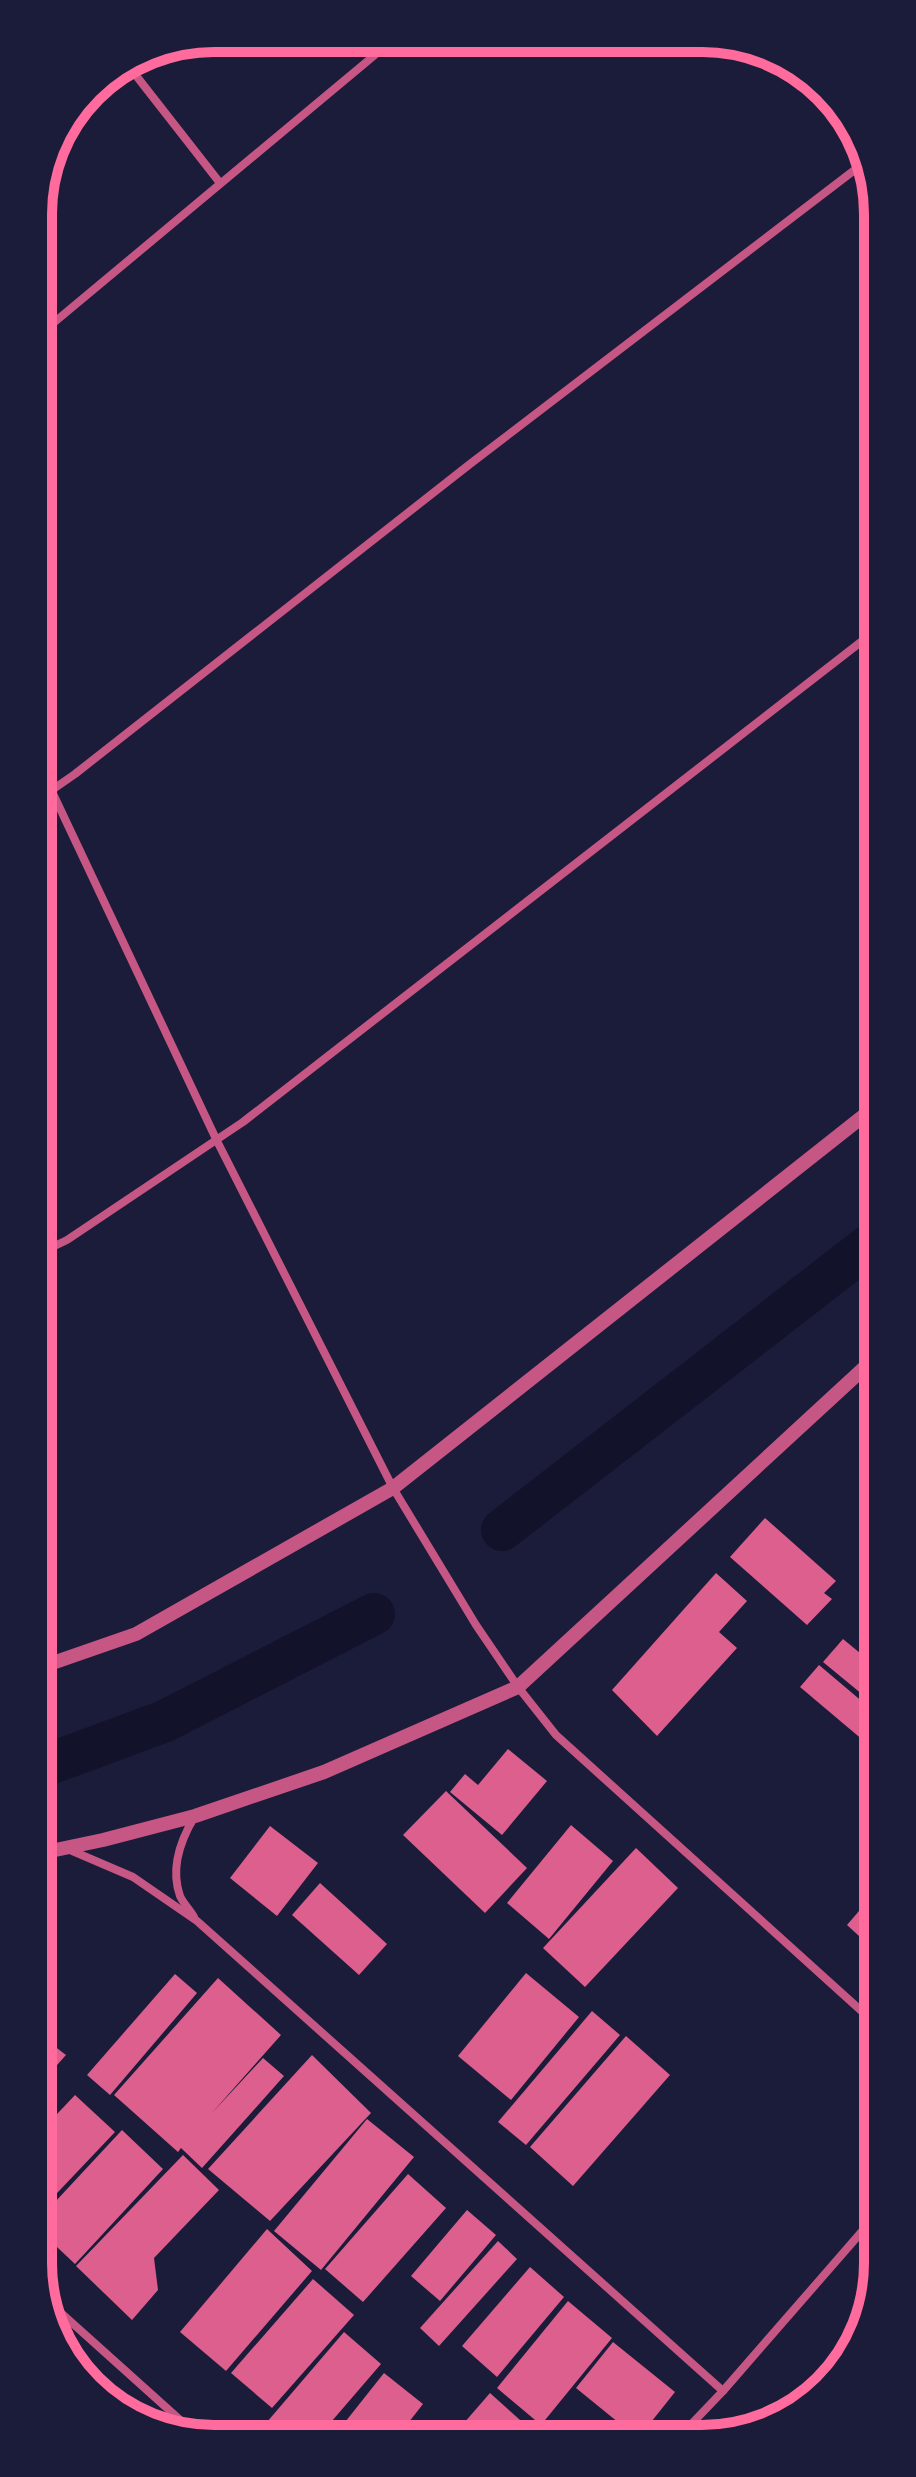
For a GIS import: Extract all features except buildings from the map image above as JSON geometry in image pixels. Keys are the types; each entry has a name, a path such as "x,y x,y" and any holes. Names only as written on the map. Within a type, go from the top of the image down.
{"street":[{"path":"52,324 378,52"},
{"path":"134,73 220,183"},
{"path":"857,168 470,464 53,790 217,1141 393,1488 476,1625 518,1687 556,1735 864,2013"},
{"path":"52,1247 217,1141 864,640"},
{"path":"52,1663 136,1634 393,1488 864,1115"},
{"path":"52,1851 195,1816 324,1772 518,1687 864,1368"},
{"path":"195,1816 176,1862 180,1895 197,1921"},
{"path":"65,1848 133,1877 197,1921 723,2391"},
{"path":"691,2425 864,2229"},
{"path":"60,2312 182,2422"}],"waterway":[{"path":"502,1530 864,1249"},
{"path":"52,1763 165,1721 374,1614"}]}
